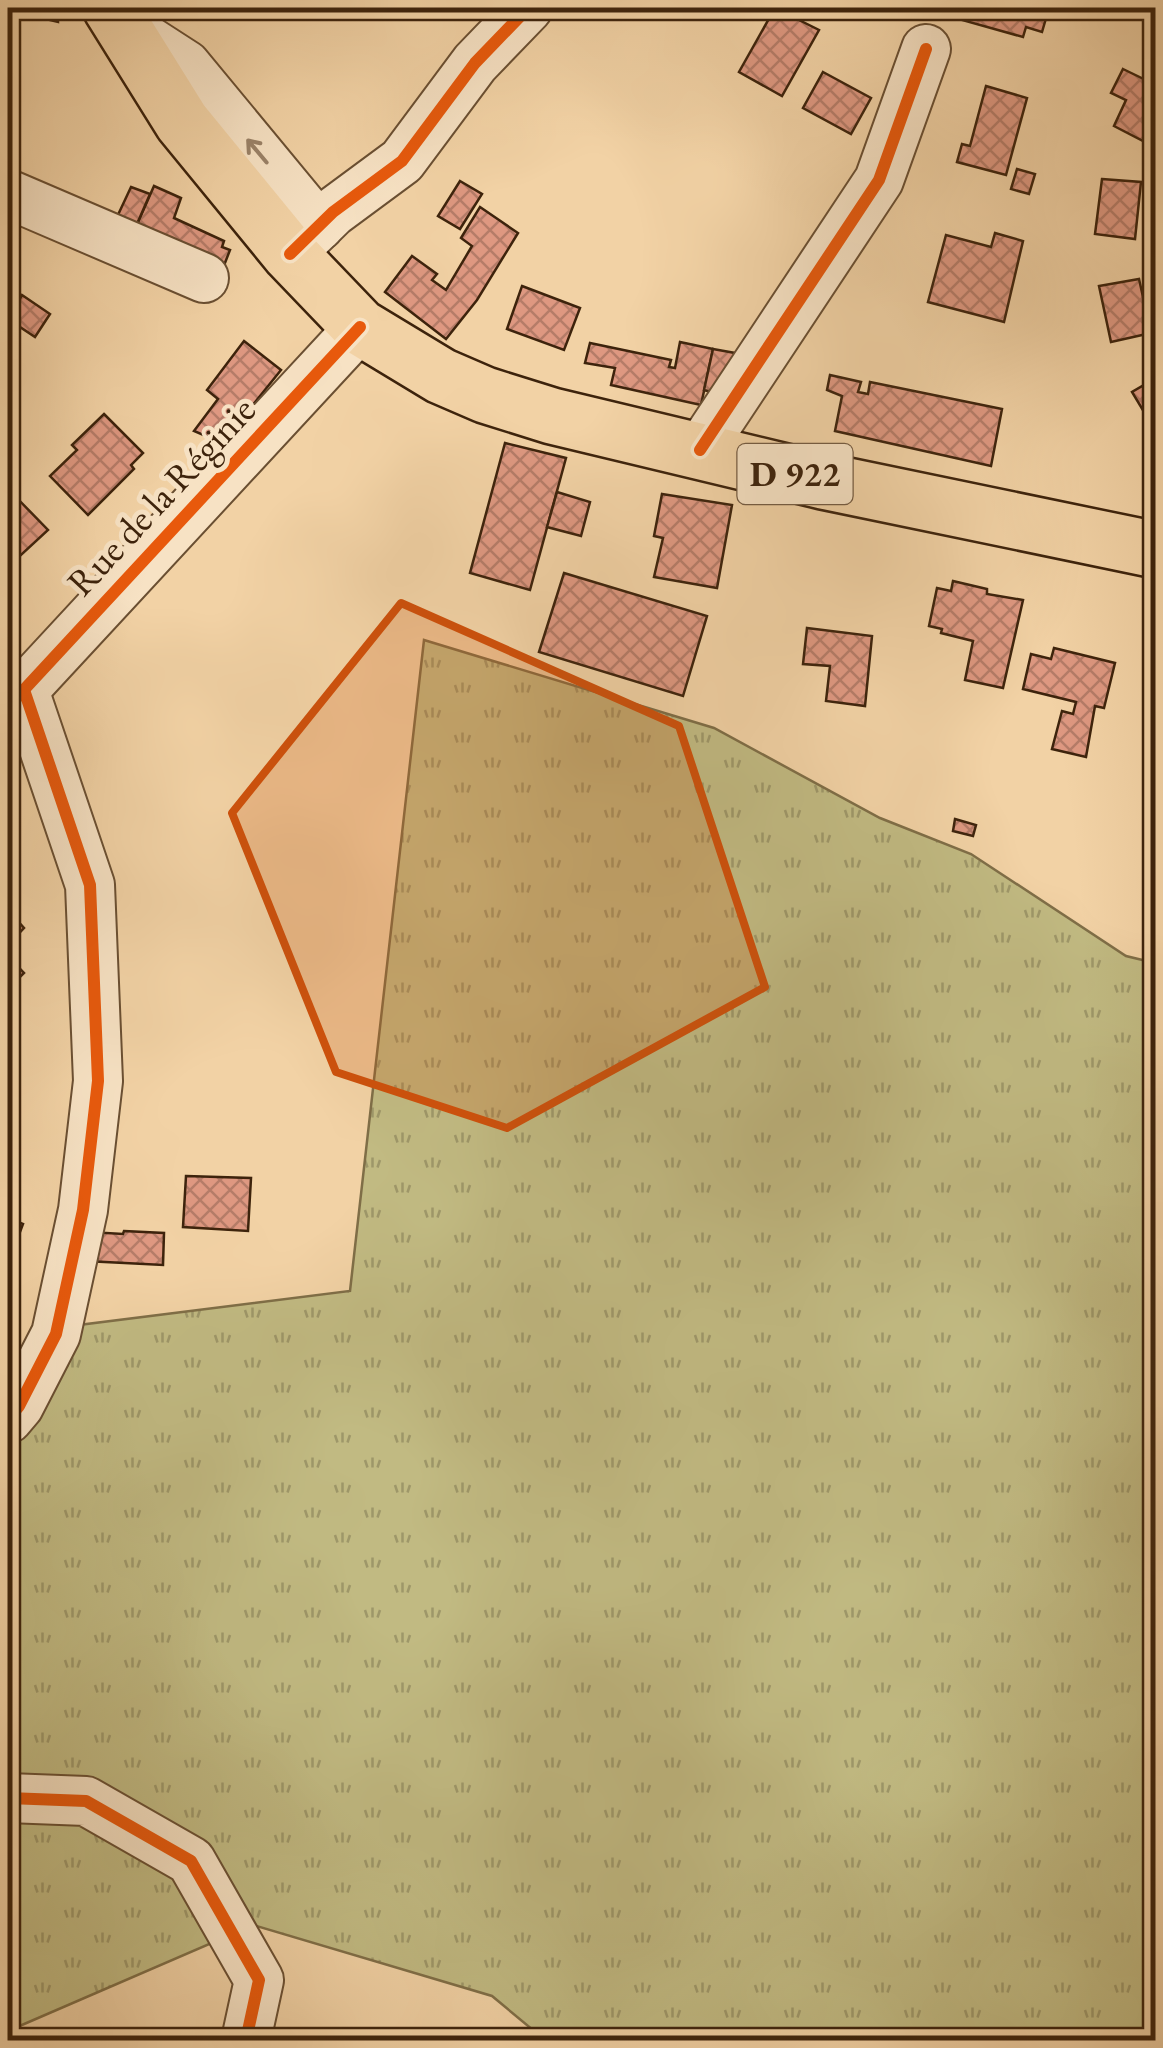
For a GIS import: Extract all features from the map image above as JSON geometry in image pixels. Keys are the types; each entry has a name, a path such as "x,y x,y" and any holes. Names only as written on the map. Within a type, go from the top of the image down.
{"main road":[{"name":"D 922","path":"115,14 182,122 305,240 360,327 442,376 552,416 823,481 1156,550"}],"street":[{"path":"305,240 402,161 475,63 528,8"},
{"path":"700,450 880,180 926,48"},
{"path":"8,194 204,278"},
{"name":"Rue de la Réginie","path":"16,699 360,327"},
{"path":"8,1419 19,1406 56,1334 82,1210 98,1081 90,885 16,699"},
{"path":"8,1798 86,1802 191,1860 259,1980 246,2040"}],"highlighted area":[{"path":"401,603 679,726 765,987 507,1128 336,1072 232,813"}],"green space":[{"path":"424,640 714,728 880,818 971,854 1126,956 1155,963 1155,2040 545,2040 492,1996 253,1925 8,2031 8,1438 71,1326 350,1291"}],"building":[{"path":"58,8 58,22 8,10"},
{"path":"775,8 819,30 782,96 739,72"},
{"path":"966,8 1049,8 1042,32 1026,27 1023,37 962,20"},
{"path":"1123,69 1156,85 1156,132 1149,144 1114,126 1126,100 1111,93"},
{"path":"823,72 871,98 851,134 803,108"},
{"path":"986,86 1027,98 1006,175 957,162 962,144 970,146"},
{"path":"1017,169 1035,174 1029,194 1011,189"},
{"path":"1102,179 1141,182 1135,239 1095,234"},
{"path":"460,181 482,194 460,229 438,216"},
{"path":"154,186 181,198 174,218 224,241 222,247 230,250 223,268 135,229"},
{"path":"131,187 150,194 137,224 117,217"},
{"path":"480,207 518,233 477,300 446,339 385,292 412,256 437,274 432,280 446,290 472,246 461,238"},
{"path":"995,233 1023,241 1004,322 928,302 946,235 991,247"},
{"path":"1139,279 1151,333 1111,342 1099,286"},
{"path":"522,286 580,308 564,350 507,329"},
{"path":"22,295 50,314 35,337 8,319"},
{"path":"244,341 281,370 222,443 194,431 218,399 207,390"},
{"path":"680,342 713,349 701,405 611,385 615,368 585,363 590,343 671,360 669,367 675,368"},
{"path":"713,349 746,355 719,394 704,390"},
{"path":"830,375 861,382 858,392 868,394 870,382 1002,409 991,466 835,431 842,396 827,390"},
{"path":"1156,378 1156,432 1132,392"},
{"path":"104,414 143,453 131,465 134,469 88,515 50,476 77,450 72,445"},
{"path":"505,443 566,458 530,590 470,573"},
{"path":"557,492 590,502 581,536 547,527"},
{"path":"662,494 732,505 717,588 654,577 663,538 654,536"},
{"path":"14,495 48,530 8,567 8,500"},
{"path":"564,573 707,616 683,696 539,652"},
{"path":"953,581 987,589 987,594 1023,600 1003,688 965,680 973,641 929,626 937,588 951,591"},
{"path":"807,628 872,636 865,706 826,701 830,666 803,664"},
{"path":"1054,648 1115,663 1104,708 1095,706 1086,757 1052,749 1062,711 1073,714 1076,702 1023,689 1031,654 1051,659"},
{"path":"955,819 976,825 973,836 953,831"},
{"path":"8,910 24,928 8,945"},
{"path":"8,956 24,973 8,989"},
{"path":"186,1176 251,1178 248,1231 183,1227"},
{"path":"8,1218 23,1224 8,1264"},
{"path":"90,1232 164,1233 163,1265 86,1261"}],"cycle path":[{"path":"290,254 333,212 402,161 475,63 528,8"},
{"path":"700,450 879,180 926,49"},
{"path":"8,707 360,327"},
{"path":"8,1419 19,1406 56,1334 83,1210 98,1081 90,885 24,690"},
{"path":"8,1798 86,1801 191,1861 259,1980 246,2040"}]}
